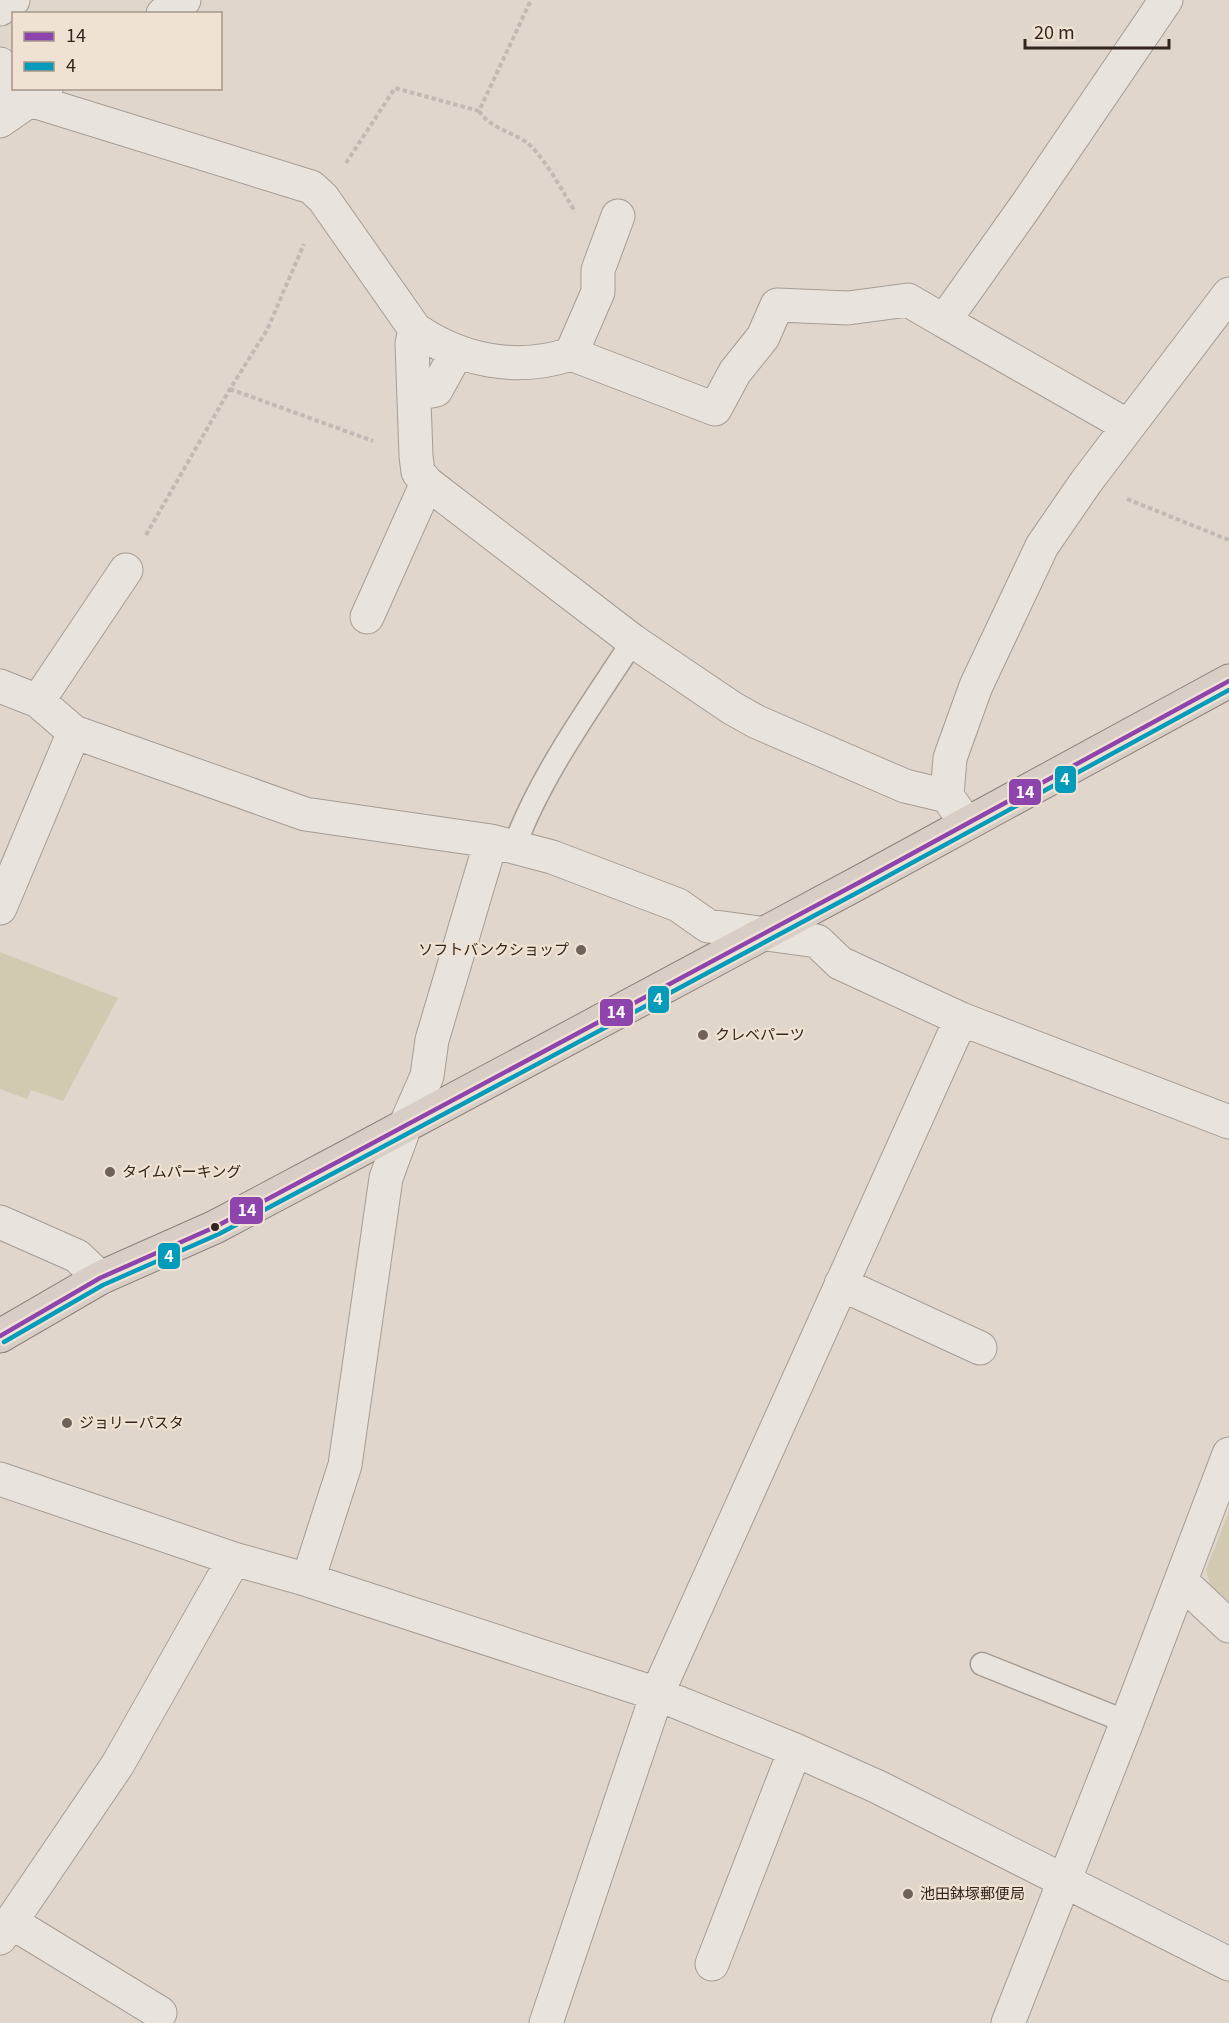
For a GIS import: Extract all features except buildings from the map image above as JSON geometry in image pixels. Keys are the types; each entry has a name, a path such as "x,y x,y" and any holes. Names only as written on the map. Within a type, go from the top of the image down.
{"highway":[{"path":"0,1336 100,1278 215,1227 1229,681"}],"street":[{"path":"0,9 14,0"},
{"path":"167,12 184,0"},
{"path":"944,321 1166,0"},
{"path":"15,93 311,187 323,198 415,329 429,339 457,351 501,363 549,361 571,354 715,409 735,372 763,337 777,304 848,308 908,300 1128,426"},
{"path":"571,354 598,292 598,270 618,216"},
{"path":"966,823 947,795 950,758 976,686 1042,546 1086,482 1229,294"},
{"path":"367,617 421,470 412,344 415,329"},
{"path":"415,393 436,390 457,351"},
{"path":"421,470 633,641 732,708 758,722 905,786 947,795"},
{"path":"38,701 126,570"},
{"path":"0,686 38,701 74,732 305,814 503,844 552,857 678,905 708,926 817,941 840,963 961,1019 1229,1122"},
{"path":"0,908 74,732"},
{"path":"308,1580 345,1465 386,1178 405,1125 427,1076 432,1040 503,844"},
{"path":"546,2023 657,1694 961,1019"},
{"path":"0,1222 77,1256 100,1278"},
{"path":"841,1284 980,1348"},
{"path":"1008,2023 1127,1722 1229,1454"},
{"path":"0,1479 234,1559 308,1580 657,1694 795,1750 878,1787 1229,1964"},
{"path":"160,2013 6,1930 118,1764 234,1559"},
{"path":"1181,1581 1229,1626"},
{"path":"712,1964 795,1750"}],"lane":[{"path":"503,844 526,816 545,781 633,641"},
{"path":"982,1664 1127,1722"}],"path":[{"path":"479,111 485,120 528,143 563,189 583,226 598,270"},
{"path":"230,388 421,470"},
{"path":"1086,482 1229,540"}],"shaded area":[{"path":"0,952 118,998 63,1101 31,1090 27,1099 0,1089"},
{"path":"1229,1511 1229,1601 1210,1585 1206,1570"}],"transit line":[{"name":"14","path":"0,1336 100,1278 215,1227 343,1159 1229,681"},
{"name":"4","path":"4,1342 103,1285 219,1234 347,1166 1229,690"}],"place":[{"name":"ソフトバンクショップ","path":"581,950"},
{"name":"クレベパーツ","path":"703,1035"},
{"name":"タイムパーキング","path":"110,1172"},
{"name":"ジョリーパスタ","path":"67,1423"},
{"name":"池田鉢塚郵便局","path":"908,1894"}]}
